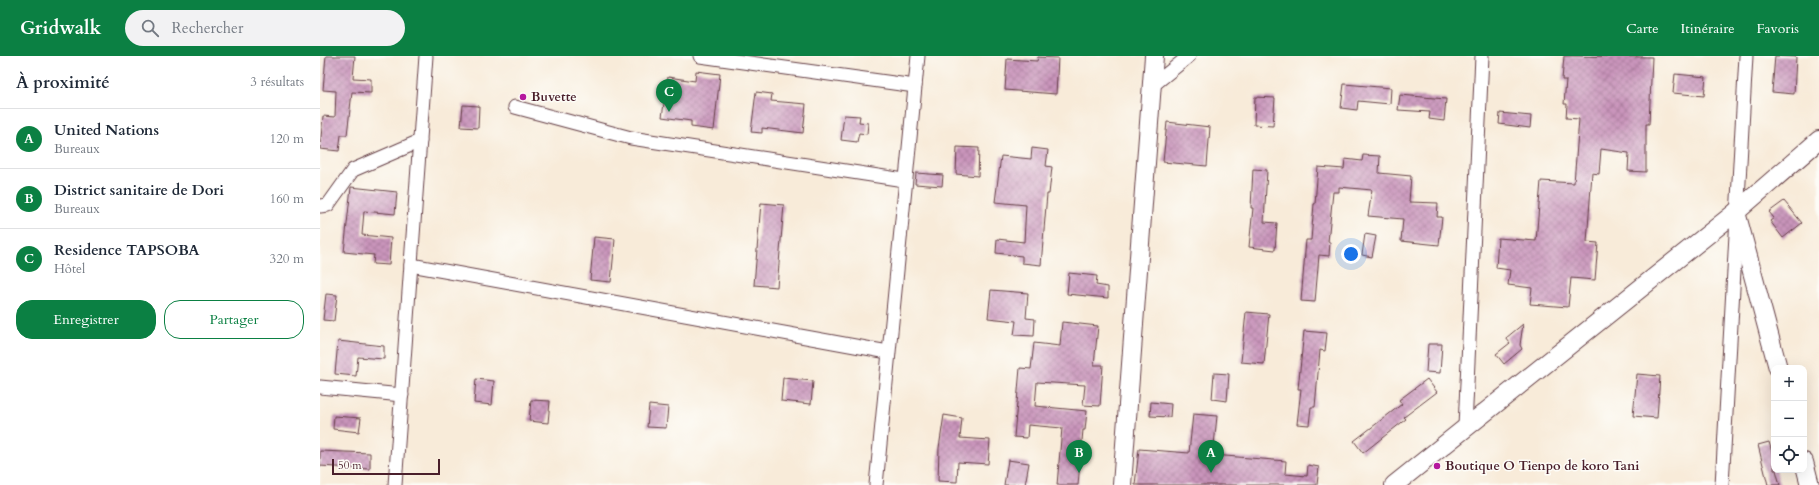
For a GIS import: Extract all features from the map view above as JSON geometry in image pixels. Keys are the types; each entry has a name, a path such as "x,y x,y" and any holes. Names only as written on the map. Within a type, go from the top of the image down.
{"main road":[{"path":"1122,485 1154,56"},
{"path":"1394,485 1736,212 1819,140"},
{"path":"1736,212 1777,365"},
{"path":"1807,473 1810,485"}],"street":[{"path":"395,485 426,56"},
{"path":"700,56 915,86"},
{"path":"876,485 904,180 918,56"},
{"path":"1152,86 1189,56"},
{"path":"1465,427 1482,56"},
{"path":"1722,485 1736,212 1746,56"},
{"path":"514,107 631,138 904,180"},
{"path":"320,206 328,205 353,170 420,141"},
{"path":"411,265 888,352"},
{"path":"320,388 402,395"}],"building":[{"path":"326,56 355,56 353,78 371,79 371,93 352,92 347,135 341,135 339,151 320,149 323,116 335,117 336,91 323,90"},
{"path":"1564,56 1652,57 1649,124 1646,124 1646,172 1628,171 1629,153 1601,149 1599,174 1592,173 1587,242 1598,243 1595,280 1571,278 1568,307 1530,304 1532,288 1508,285 1510,270 1496,268 1498,238 1536,241 1541,181 1574,183 1579,119 1566,118 1567,104 1564,104 1566,80 1562,80"},
{"path":"1775,56 1796,57 1794,94 1772,92"},
{"path":"1038,57 1058,58 1056,94 1005,90 1007,59 1037,61"},
{"path":"696,71 720,74 714,130 691,127 691,121 662,117 668,77 695,81"},
{"path":"1675,74 1706,77 1704,96 1673,93"},
{"path":"1344,84 1391,88 1390,104 1358,101 1357,110 1341,108"},
{"path":"756,92 772,94 771,101 806,104 803,133 762,128 762,133 751,132"},
{"path":"1400,95 1446,99 1444,121 1429,119 1430,112 1398,110"},
{"path":"1255,97 1275,98 1273,126 1254,125"},
{"path":"463,105 479,106 478,128 461,127"},
{"path":"1500,113 1531,116 1530,128 1499,124"},
{"path":"844,115 860,116 859,122 868,123 867,134 859,133 857,142 841,140"},
{"path":"1167,122 1210,127 1207,166 1163,162"},
{"path":"957,147 979,148 978,176 956,174"},
{"path":"1032,148 1048,150 1046,166 1052,167 1049,194 1047,194 1041,265 1022,263 1022,256 996,253 997,239 1024,242 1026,205 995,202 1001,156 1031,159"},
{"path":"1363,155 1380,156 1379,173 1411,176 1409,202 1438,203 1437,217 1442,217 1439,245 1401,241 1403,219 1368,216 1372,190 1339,187 1339,192 1333,192 1328,242 1330,242 1329,256 1319,255 1315,302 1301,301 1306,240 1311,240 1318,167 1344,169 1345,159 1362,161"},
{"path":"1253,169 1267,170 1264,222 1277,223 1275,250 1249,247 1253,208 1251,208"},
{"path":"916,173 943,175 942,186 915,184"},
{"path":"351,187 397,192 395,214 364,211 362,235 391,238 389,265 373,264 374,255 344,252"},
{"path":"1784,201 1802,223 1783,238 1770,221 1774,218 1769,212"},
{"path":"761,203 784,205 777,287 754,285"},
{"path":"1365,234 1376,236 1372,257 1362,255"},
{"path":"594,237 615,239 611,282 590,280"},
{"path":"1069,273 1097,276 1096,285 1108,287 1108,298 1067,294"},
{"path":"991,290 1028,293 1026,318 1035,319 1034,336 1014,335 1016,321 988,318"},
{"path":"326,294 337,295 334,321 323,320"},
{"path":"1246,312 1269,314 1264,364 1241,362"},
{"path":"1062,322 1098,326 1094,365 1103,365 1100,406 1083,405 1085,385 1037,382 1035,406 1087,411 1085,430 1083,430 1078,485 1057,485 1062,428 1028,425 1027,438 1014,437 1020,368 1031,369 1034,343 1060,346"},
{"path":"1523,324 1520,345 1522,349 1504,364 1496,354 1510,343 1506,338"},
{"path":"1304,331 1327,333 1325,351 1320,350 1315,407 1311,407 1309,425 1297,424 1301,389 1298,389"},
{"path":"338,341 384,346 384,359 358,357 356,376 335,374"},
{"path":"1428,344 1442,344 1440,373 1426,372"},
{"path":"1214,373 1229,374 1227,401 1212,399"},
{"path":"1637,374 1660,376 1657,418 1633,416"},
{"path":"783,378 813,381 811,404 781,401"},
{"path":"476,379 494,381 492,405 474,403"},
{"path":"1427,379 1437,392 1404,417 1406,419 1363,453 1354,441 1402,404 1399,400"},
{"path":"531,400 550,401 548,423 529,421"},
{"path":"1151,402 1171,404 1170,417 1150,416"},
{"path":"649,405 668,407 666,428 647,427"},
{"path":"1193,414 1217,416 1213,455 1286,461 1285,474 1307,476 1308,465 1319,467 1317,485 1135,485 1139,449 1189,453"},
{"path":"944,415 962,418 960,438 990,440 988,464 958,462 957,482 938,481 939,448"},
{"path":"334,416 361,418 359,432 333,429"},
{"path":"1769,442 1771,449 1771,473 1777,473 1780,485 1768,485 1758,445"},
{"path":"320,451 370,453 370,469 320,466"},
{"path":"1008,460 1029,463 1025,485 1004,485"}],"place":[{"name":"Buvette","path":"523,97"},
{"name":"Residence TAPSOBA","path":"669,112"},
{"name":"Boutique O Tienpo de koro Tani","path":"1437,466"},
{"name":"District sanitaire de Dori","path":"1079,473"},
{"name":"United Nations","path":"1211,473"}]}
